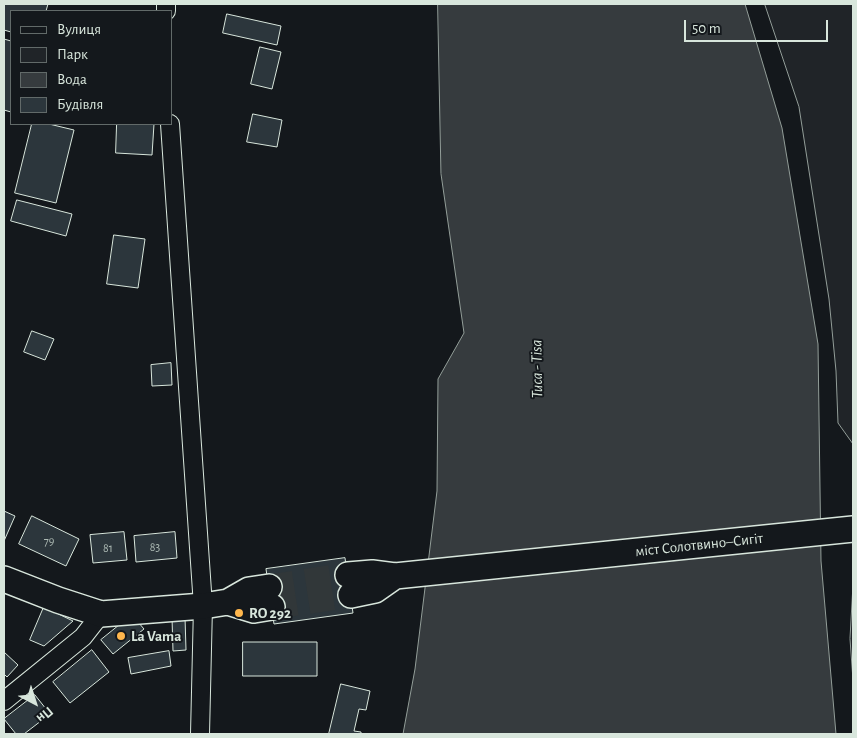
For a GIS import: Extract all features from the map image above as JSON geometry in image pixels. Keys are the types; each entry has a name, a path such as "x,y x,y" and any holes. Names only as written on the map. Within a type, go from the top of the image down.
{"street":[{"path":"170,125 203,606 200,734"},
{"name":"міст Солотвино–Сигіт","path":"349,585 375,590 405,575 853,529"},
{"path":"4,579 101,614 203,606 228,602 254,610 270,597"},
{"path":"4,701 83,637 101,614"}],"green space":[{"path":"765,4 853,4 853,444 838,423 836,371 829,299 799,107"},
{"path":"853,585 853,680 850,639"}],"water":[{"name":"Тиса - Tisa","path":"438,4 745,4 782,128 818,344 821,561 836,734 403,734 415,669 437,491 438,379 464,333 441,174"}],"building":[{"path":"4,4 48,4 46,10 10,10 10,32 4,30"},
{"path":"227,14 281,26 277,45 223,33"},
{"path":"4,39 10,41 10,112 4,110"},
{"path":"260,47 281,52 272,89 251,84"},
{"path":"253,114 282,120 277,147 247,142"},
{"path":"32,125 53,125 74,130 56,203 15,193"},
{"path":"117,125 154,125 152,155 116,153"},
{"path":"17,200 72,214 66,236 11,221"},
{"path":"114,235 145,239 138,288 107,284"},
{"path":"32,331 54,339 45,360 24,352"},
{"path":"171,363 172,385 152,386 151,365"},
{"path":"4,511 15,516 4,541"},
{"path":"32,516 79,539 66,566 19,544"},
{"path":"124,532 127,560 93,563 90,535"},
{"path":"175,532 177,558 136,562 134,536"},
{"path":"345,558 353,613 274,624 266,569"},
{"path":"44,607 73,621 44,646 30,640"},
{"path":"132,615 144,629 113,654 101,640"},
{"path":"185,617 186,650 173,651 172,618"},
{"path":"243,642 317,642 317,676 243,676"},
{"path":"92,650 109,672 70,703 53,682"},
{"path":"169,651 171,666 131,674 128,658"},
{"path":"4,652 18,665 7,677 4,674"},
{"path":"341,684 370,691 366,710 359,709 354,731 361,732 361,734 329,734"},
{"path":"35,695 50,714 24,734 16,734 4,719"}],"tunnel":[{"path":"269,587 348,575"},
{"path":"272,607 351,595"}],"place":[{"name":"RO 292","path":"239,613"},
{"name":"La Vama","path":"121,636"}]}
